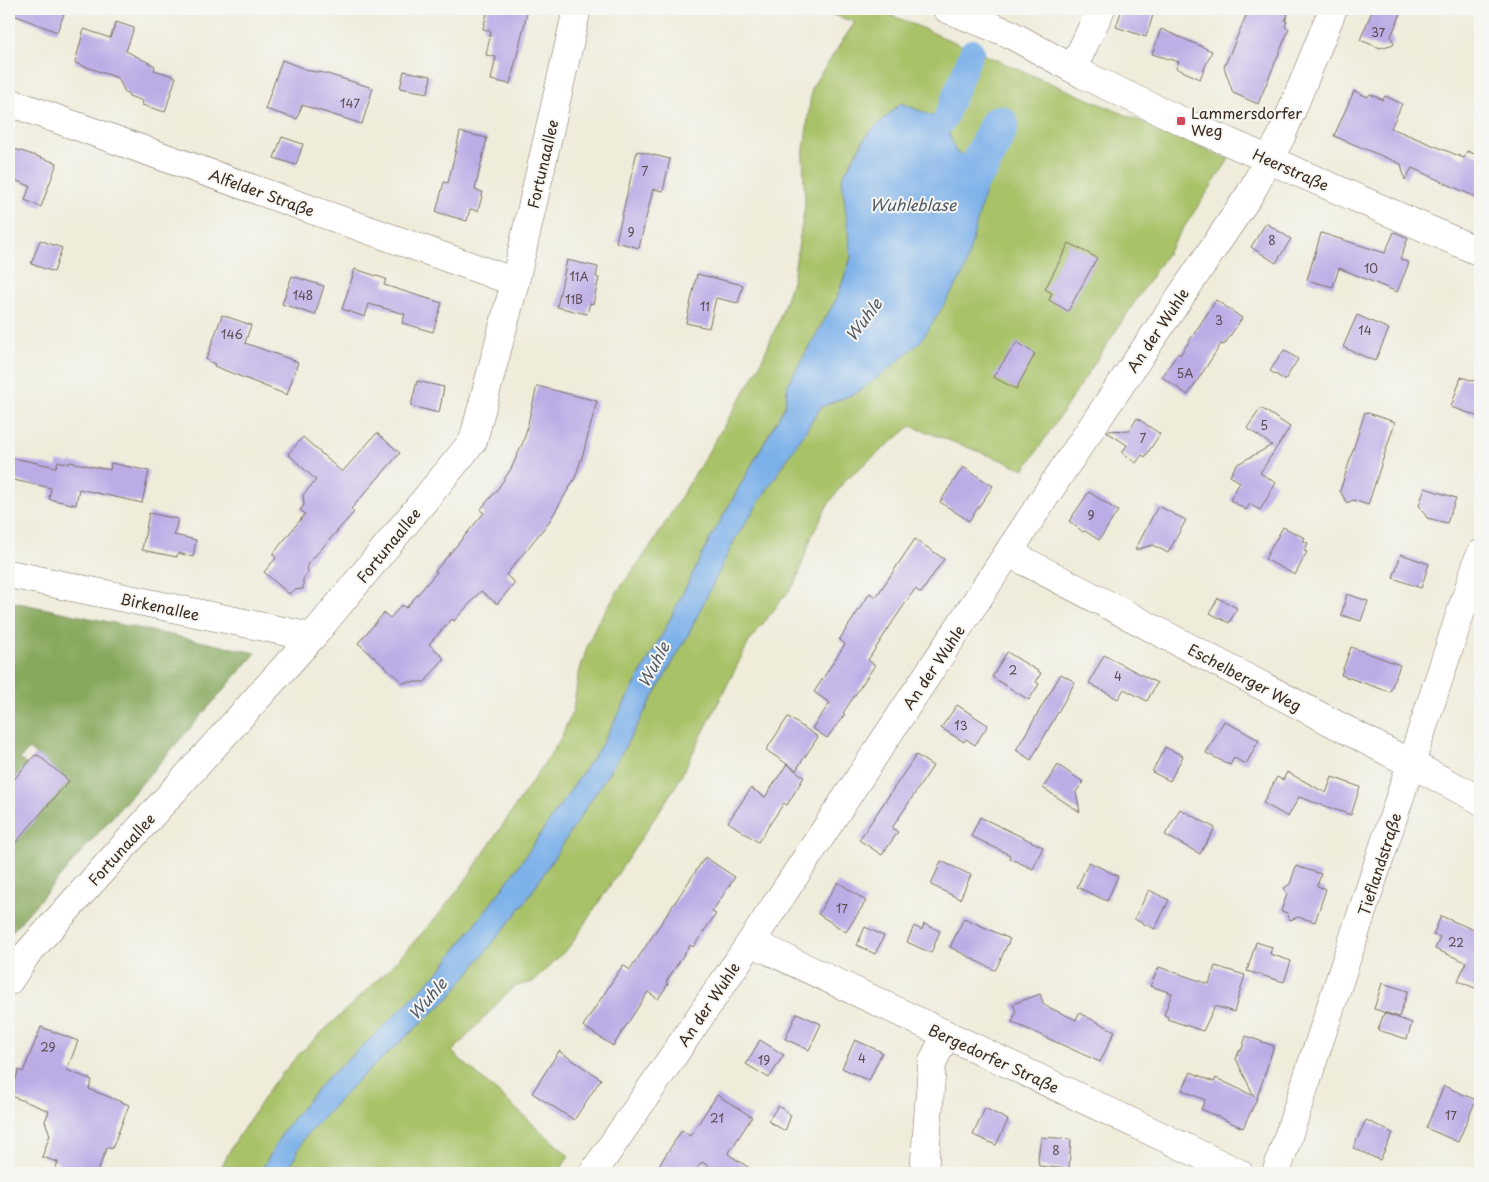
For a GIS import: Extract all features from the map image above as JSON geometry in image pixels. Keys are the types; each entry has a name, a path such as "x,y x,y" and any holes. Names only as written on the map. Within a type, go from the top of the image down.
{"street":[{"name":"Fortunaallee","path":"10,976 26,955 312,637 473,441 515,282 577,9"},
{"path":"1073,68 1101,9"},
{"path":"1269,159 1281,137 1333,9"},
{"name":"Heerstraße","path":"958,13 1008,33 1073,68 1181,121 1480,252"},
{"name":"Alfelder Straße","path":"9,102 515,282"},
{"name":"An der Wuhle","path":"593,1173 750,942 1067,464 1250,194 1269,159"},
{"name":"Eschelberger Weg","path":"1009,554 1480,800"},
{"name":"Tieflandstraße","path":"1276,1173 1480,554"},
{"name":"Birkenallee","path":"9,574 312,637"},
{"name":"Bergedorfer Straße","path":"750,942 1239,1173"},
{"path":"924,1173 932,1064 945,1035"}],"green space":[{"path":"814,9 877,9 1229,159 1025,469 911,426 846,479 826,508 811,538 796,582 750,640 677,784 570,946 533,982 513,987 452,1052 569,1156 558,1173 287,1173 304,1138 355,1083 449,998 526,901 622,752 687,637 735,539 821,407 856,393 990,171 956,152 944,121 901,103 867,134 842,178 851,258 837,298 788,384 785,406 710,539 663,633 602,744 513,874 442,968 379,1031 324,1081 285,1128 260,1173 218,1173 231,1148 272,1085 301,1052 386,972 435,919 465,881 560,740 573,710 578,677 596,625 619,589 653,543 757,371 778,323 793,278 805,206 803,157 812,87 855,22"},
{"path":"9,601 256,653 9,935 9,850 68,781 29,749 20,759 28,766 9,785"}],"water":[{"name":"Wuhleblase","path":"901,103 944,121 956,152 990,171 964,273 921,341 889,369 856,393 821,407 735,539 687,637 622,752 526,901 449,998 355,1083 304,1138 287,1173 260,1173 285,1128 324,1081 379,1031 442,968 513,874 602,744 663,633 710,539 785,406 788,384 837,298 851,258 842,178 867,135"}],"building":[{"path":"9,9 66,9 57,32 9,13"},
{"path":"488,9 528,9 510,84 491,80 496,57 486,55 491,31 483,29"},
{"path":"1122,9 1155,9 1146,37 1116,27"},
{"path":"1249,9 1290,9 1285,21 1287,21 1285,27 1289,29 1258,104 1233,93 1224,67"},
{"path":"1373,9 1403,9 1391,36 1394,44 1380,48 1360,40"},
{"path":"116,22 134,28 126,51 155,66 154,70 176,77 165,112 142,105 143,101 129,96 118,78 75,63 84,29 110,38"},
{"path":"1161,29 1212,51 1200,79 1176,68 1179,62 1152,54"},
{"path":"282,60 310,71 324,73 373,88 362,124 302,105 297,119 265,109"},
{"path":"404,71 431,76 428,93 400,88"},
{"path":"1354,91 1368,97 1370,94 1383,100 1385,96 1402,104 1391,128 1464,158 1467,151 1480,156 1480,199 1412,168 1405,180 1401,164 1334,136"},
{"path":"460,132 487,138 475,190 483,192 478,211 470,209 467,221 436,212 444,182 448,183"},
{"path":"282,137 303,144 296,165 274,158"},
{"path":"9,147 57,163 41,207 25,200 30,186 9,178"},
{"path":"637,151 670,159 663,191 653,189 639,248 616,242"},
{"path":"1266,223 1291,239 1276,263 1251,247"},
{"path":"1394,232 1408,238 1400,259 1409,263 1397,292 1339,268 1333,287 1307,280 1321,233 1385,253"},
{"path":"40,240 62,248 54,272 31,264"},
{"path":"1069,243 1097,258 1068,311 1049,300 1052,293 1045,289"},
{"path":"567,260 598,267 596,277 599,278 593,304 590,303 587,314 557,307"},
{"path":"355,269 386,279 384,285 442,303 433,332 402,323 405,314 369,304 365,317 342,309"},
{"path":"697,274 743,285 738,303 716,298 709,328 686,323"},
{"path":"292,276 324,286 315,315 282,304"},
{"path":"1216,300 1242,318 1224,345 1221,344 1188,395 1162,377 1178,353 1180,355"},
{"path":"222,315 251,325 245,343 298,362 287,395 214,366 215,364 206,360"},
{"path":"1357,315 1389,329 1375,361 1343,347"},
{"path":"1017,342 1035,354 1016,389 993,377"},
{"path":"1284,350 1298,359 1285,380 1270,371"},
{"path":"1461,377 1480,383 1480,417 1451,407"},
{"path":"417,381 444,387 439,413 411,406"},
{"path":"537,386 597,401 575,478 549,522 506,575 515,583 497,604 481,591 454,621 452,619 429,644 444,658 425,682 403,683 358,643 384,613 390,618 402,605 406,608 484,513 480,510 511,469 524,440"},
{"path":"1261,408 1290,427 1260,473 1276,483 1260,510 1250,504 1246,510 1230,500 1240,482 1230,476 1236,465 1272,445 1247,428"},
{"path":"1365,412 1395,422 1368,505 1353,500 1347,503 1340,491"},
{"path":"1137,418 1160,434 1145,457 1142,455 1136,463 1122,453 1127,445 1107,432 1130,430"},
{"path":"377,433 400,453 351,509 354,512 307,565 308,573 303,579 303,589 293,590 289,594 264,572 276,558 273,554 305,514 300,510 304,505 303,495 316,480 288,454 303,437 342,472"},
{"path":"9,457 56,467 58,461 110,470 111,463 149,471 142,503 79,489 76,505 49,499 51,488 9,479"},
{"path":"963,467 993,486 969,521 940,502"},
{"path":"1425,488 1456,498 1447,523 1427,518 1419,505"},
{"path":"1089,492 1118,511 1099,540 1085,531 1083,532 1069,521"},
{"path":"1158,506 1186,520 1168,553 1153,545 1135,550"},
{"path":"149,513 178,519 174,535 196,540 193,557 178,553 177,557 142,550"},
{"path":"1283,527 1305,538 1303,541 1308,543 1304,551 1307,552 1295,575 1265,559"},
{"path":"915,539 944,559 921,593 915,589 894,620 868,660 875,665 843,713 845,714 827,738 812,728 830,703 814,692 845,644 839,640 870,593 876,597"},
{"path":"1401,554 1429,564 1421,588 1393,578"},
{"path":"1347,594 1368,601 1361,621 1341,615"},
{"path":"1218,598 1237,608 1229,623 1210,613"},
{"path":"1351,647 1400,665 1390,692 1341,675"},
{"path":"1007,652 1041,673 1036,682 1039,684 1029,700 992,677"},
{"path":"1104,655 1157,683 1147,701 1124,689 1118,699 1089,683"},
{"path":"1061,674 1075,682 1031,760 1016,750"},
{"path":"957,705 988,725 975,745 966,739 964,742 941,728"},
{"path":"788,717 818,737 796,770 766,750"},
{"path":"1224,721 1259,740 1246,764 1234,758 1230,765 1206,753"},
{"path":"1165,747 1183,756 1170,781 1152,772"},
{"path":"35,755 38,755 69,781 9,850 9,785"},
{"path":"916,755 933,766 892,828 898,832 882,855 859,840"},
{"path":"787,764 804,777 787,805 784,803 758,842 728,822 751,788 765,797"},
{"path":"1058,765 1083,782 1076,792 1080,812 1043,788"},
{"path":"1287,772 1326,793 1332,777 1360,787 1351,815 1299,797 1288,817 1263,803 1277,777 1283,780"},
{"path":"1180,809 1215,828 1200,854 1165,835"},
{"path":"980,817 1043,847 1033,869 1009,858 1010,855 971,836"},
{"path":"705,857 735,877 712,912 716,914 693,947 690,945 666,982 668,984 658,999 648,992 613,1046 583,1026 623,965 630,970"},
{"path":"941,861 971,875 960,899 931,885"},
{"path":"1089,862 1118,876 1107,901 1077,887"},
{"path":"1296,866 1321,874 1317,886 1326,889 1315,922 1298,917 1290,920 1287,913 1281,911 1287,894 1284,888 1290,884"},
{"path":"838,882 866,901 846,932 818,914"},
{"path":"1149,890 1169,900 1155,929 1134,919"},
{"path":"1441,916 1479,932 1480,929 1480,990 1458,981 1466,962 1435,949 1440,937 1433,935"},
{"path":"964,918 1010,939 996,969 994,970 950,947"},
{"path":"924,924 940,931 931,953 907,942 914,926 922,930"},
{"path":"865,927 884,936 875,954 857,945"},
{"path":"1256,942 1272,947 1270,954 1291,961 1284,982 1247,971"},
{"path":"1215,966 1245,975 1234,1012 1215,1006 1203,1031 1167,1019 1168,1017 1164,1015 1172,993 1150,986 1159,967 1209,984"},
{"path":"1382,983 1408,991 1399,1017 1374,1009"},
{"path":"1040,994 1044,1005 1076,1020 1079,1013 1115,1031 1100,1062 1012,1022 1016,1012 1013,1004"},
{"path":"797,1013 821,1024 809,1050 785,1039"},
{"path":"1384,1013 1412,1023 1407,1039 1378,1030"},
{"path":"41,1027 78,1041 67,1070 92,1080 89,1089 129,1105 112,1149 107,1147 97,1173 54,1173 58,1162 42,1157 50,1135 45,1121 49,1111 9,1095 19,1070 23,1072"},
{"path":"1246,1036 1274,1046 1256,1101 1243,1128 1201,1109 1205,1100 1182,1090 1191,1072 1214,1082 1216,1078 1254,1096 1236,1059 1239,1051 1242,1049"},
{"path":"760,1040 784,1055 769,1078 746,1064"},
{"path":"855,1040 882,1052 869,1081 842,1068"},
{"path":"559,1051 601,1079 574,1120 532,1093"},
{"path":"1444,1086 1476,1100 1458,1142 1426,1128"},
{"path":"717,1095 752,1117 728,1154 757,1173 719,1173 702,1162 694,1173 654,1173 682,1130 690,1136"},
{"path":"778,1106 791,1115 785,1131 768,1121"},
{"path":"985,1108 1008,1120 996,1145 973,1135"},
{"path":"1366,1120 1393,1133 1380,1160 1353,1148"},
{"path":"1041,1137 1071,1139 1069,1169 1039,1166 1038,1158"}],"waterway":[{"path":"944,121 972,51"},
{"name":"Wuhle","path":"947,208 980,165 999,125"}],"place":[{"name":"Lammersdorfer Weg","path":"1181,121"}]}
